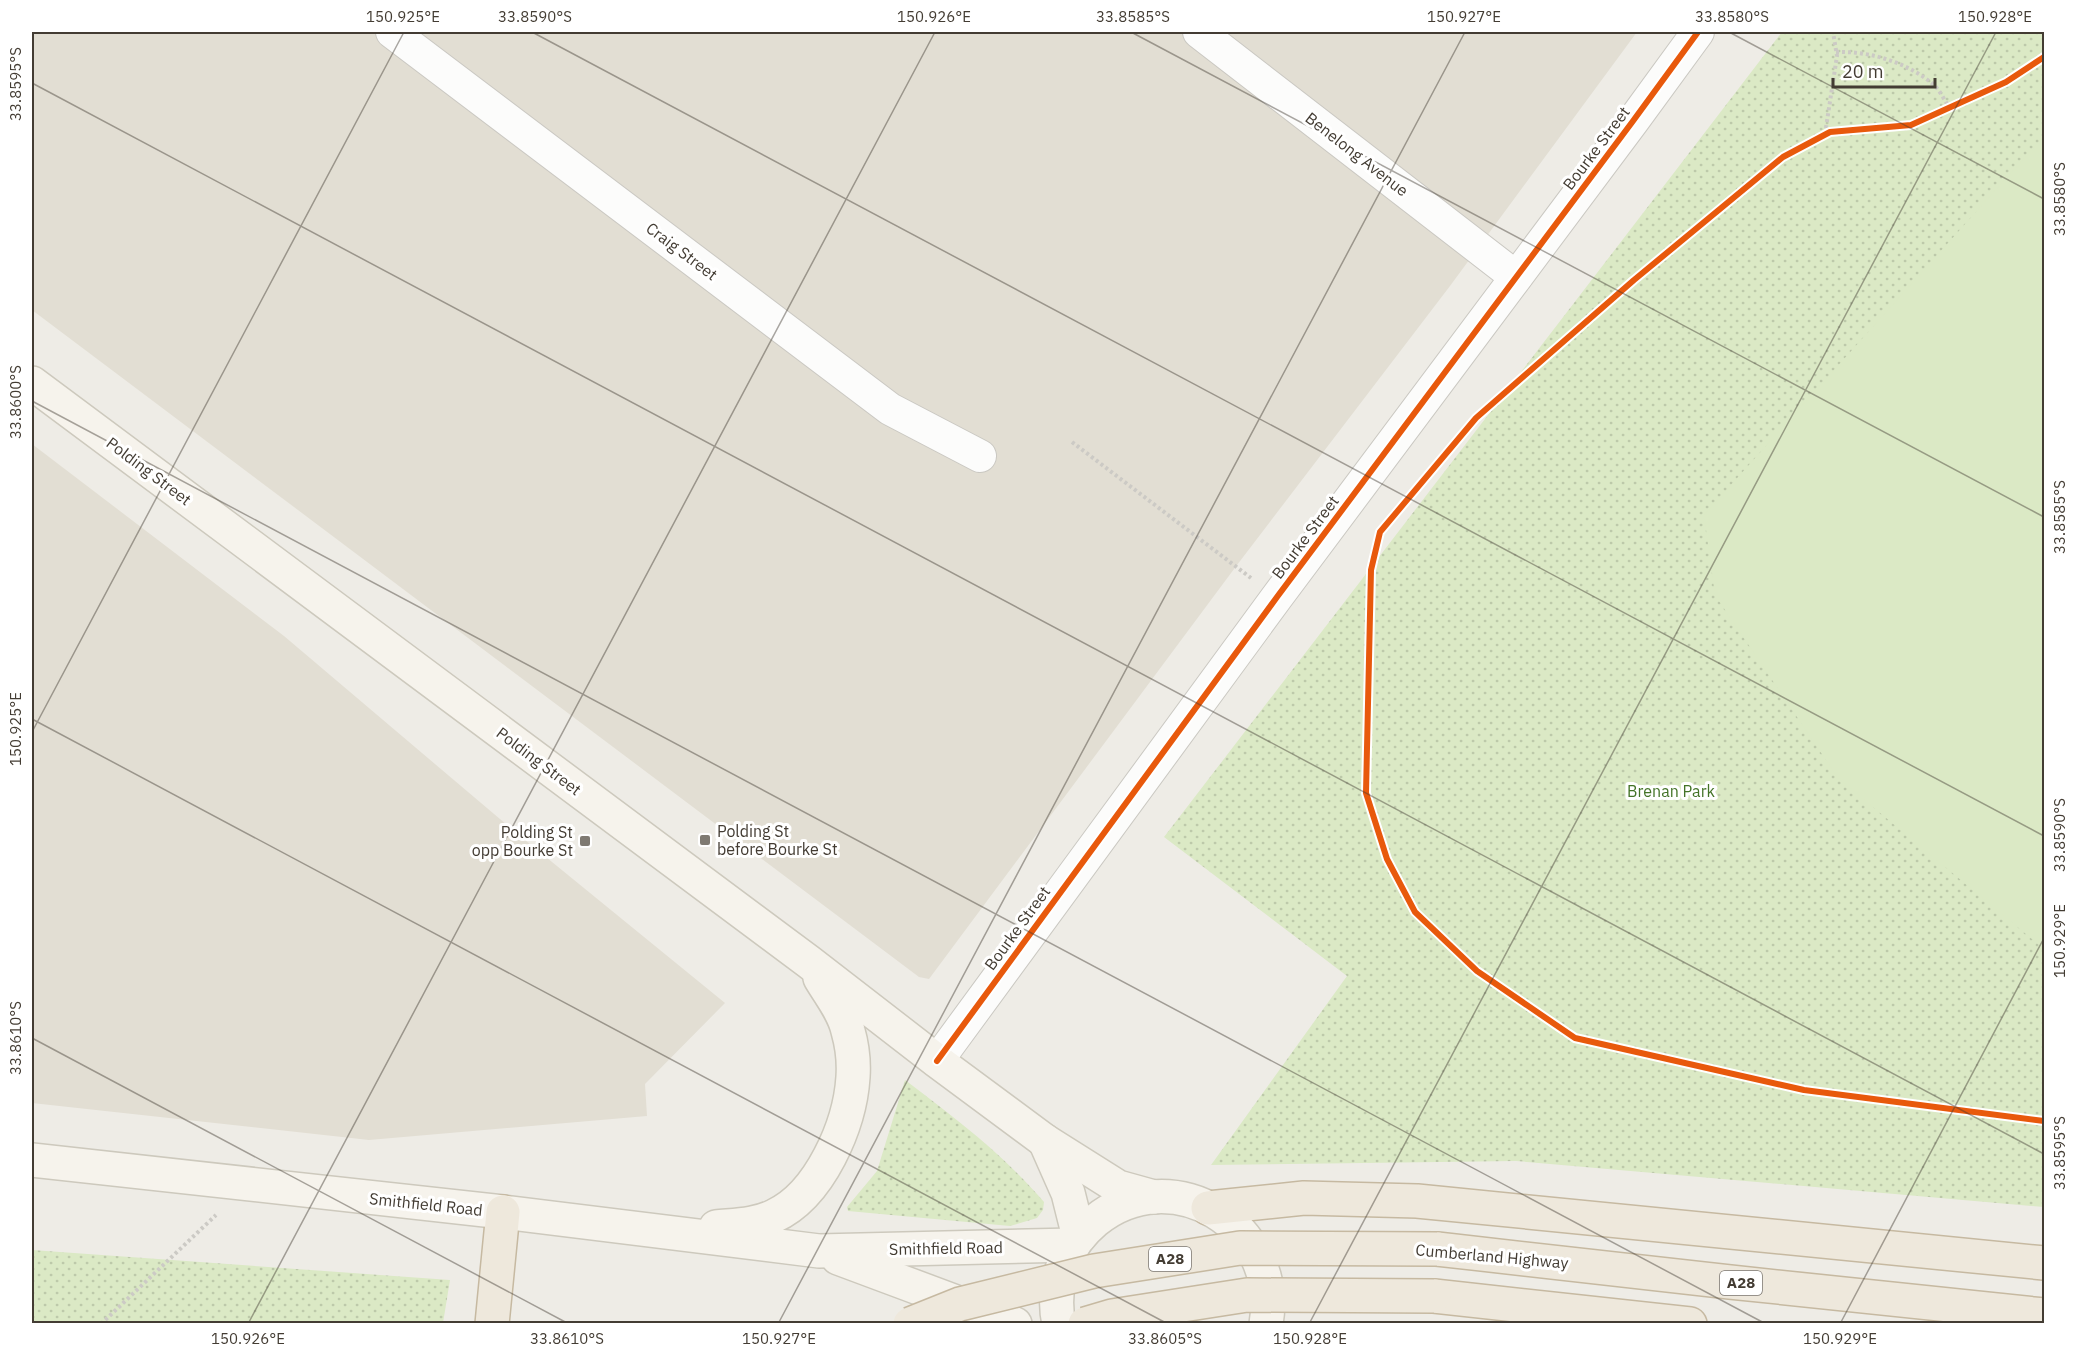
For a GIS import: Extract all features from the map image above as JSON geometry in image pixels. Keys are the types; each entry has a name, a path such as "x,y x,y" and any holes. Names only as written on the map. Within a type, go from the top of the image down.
{"highway":[{"path":"1208,1208 1304,1198 1417,1201 2044,1263"},
{"path":"492,1323 503,1212"},
{"name":"Cumberland Highway","path":"910,1323 960,1304 1094,1271 1240,1248 1437,1248 2044,1315"},
{"path":"1085,1323 1112,1316 1247,1295 1434,1296 1690,1323"}],"main road":[{"name":"Polding Street","path":"32,383 809,962 1045,1141 1118,1187 1154,1197"},
{"path":"666,1233 752,1223 774,1216 807,1191 830,1156 849,1101 853,1077 852,1053 848,1029 839,1008 809,962"},
{"name":"Polding Street","path":"1045,1141 1068,1193 1076,1241"},
{"name":"Smithfield Road","path":"32,1160 503,1212 819,1251 1076,1241"},
{"path":"1059,1323 1056,1305 1059,1280 1067,1256 1076,1241 1089,1226 1112,1209 1139,1199 1154,1197 1182,1199 1208,1208 1235,1226 1255,1252 1266,1282 1268,1298 1266,1323"},
{"name":"Smithfield Road","path":"819,1251 1015,1323"}],"street":[{"name":"Craig Street","path":"392,32 890,409 980,456"},
{"name":"Benelong Avenue","path":"1199,32 1516,277"},
{"name":"Bourke Street","path":"937,1061 1277,597 1698,32"}],"path":[{"path":"1814,140 1827,133 1836,52 1833,32"},
{"path":"1836,52 1857,51 1880,56 1912,71 1935,86 1949,107"},
{"path":"1940,112 1959,103"},
{"path":"1072,442 1254,580"},
{"path":"101,1323 248,1184"}],"shaded area":[{"path":"32,32 1637,32 1450,286 1237,565 929,979 919,977 32,310"},
{"path":"32,444 284,636 514,831 725,1003 645,1084 647,1116 369,1140 32,1103"}],"green space":[{"name":"Brenan Park","path":"1782,32 2044,32 2044,1207 1516,1161 1211,1165 1347,976 1164,837"},
{"path":"2044,136 2044,949 1838,778 1715,595 1704,515"},
{"path":"905,1080 978,1137 1028,1184 1044,1202 1043,1210 1037,1218 1010,1226 848,1211 847,1207 877,1171"},
{"path":"32,1250 450,1280 443,1323 32,1323"}],"cycle path":[{"path":"937,1061 1277,597 1698,32"},
{"path":"2044,57 2006,82 1911,125 1830,132 1783,157 1634,280 1476,418 1380,532 1371,570 1366,793 1387,859 1415,912 1477,971 1575,1038 1804,1090 2044,1121"}],"place":[{"name":"Polding St before Bourke St","path":"705,840"},
{"name":"Polding St opp Bourke St","path":"585,841"}]}
